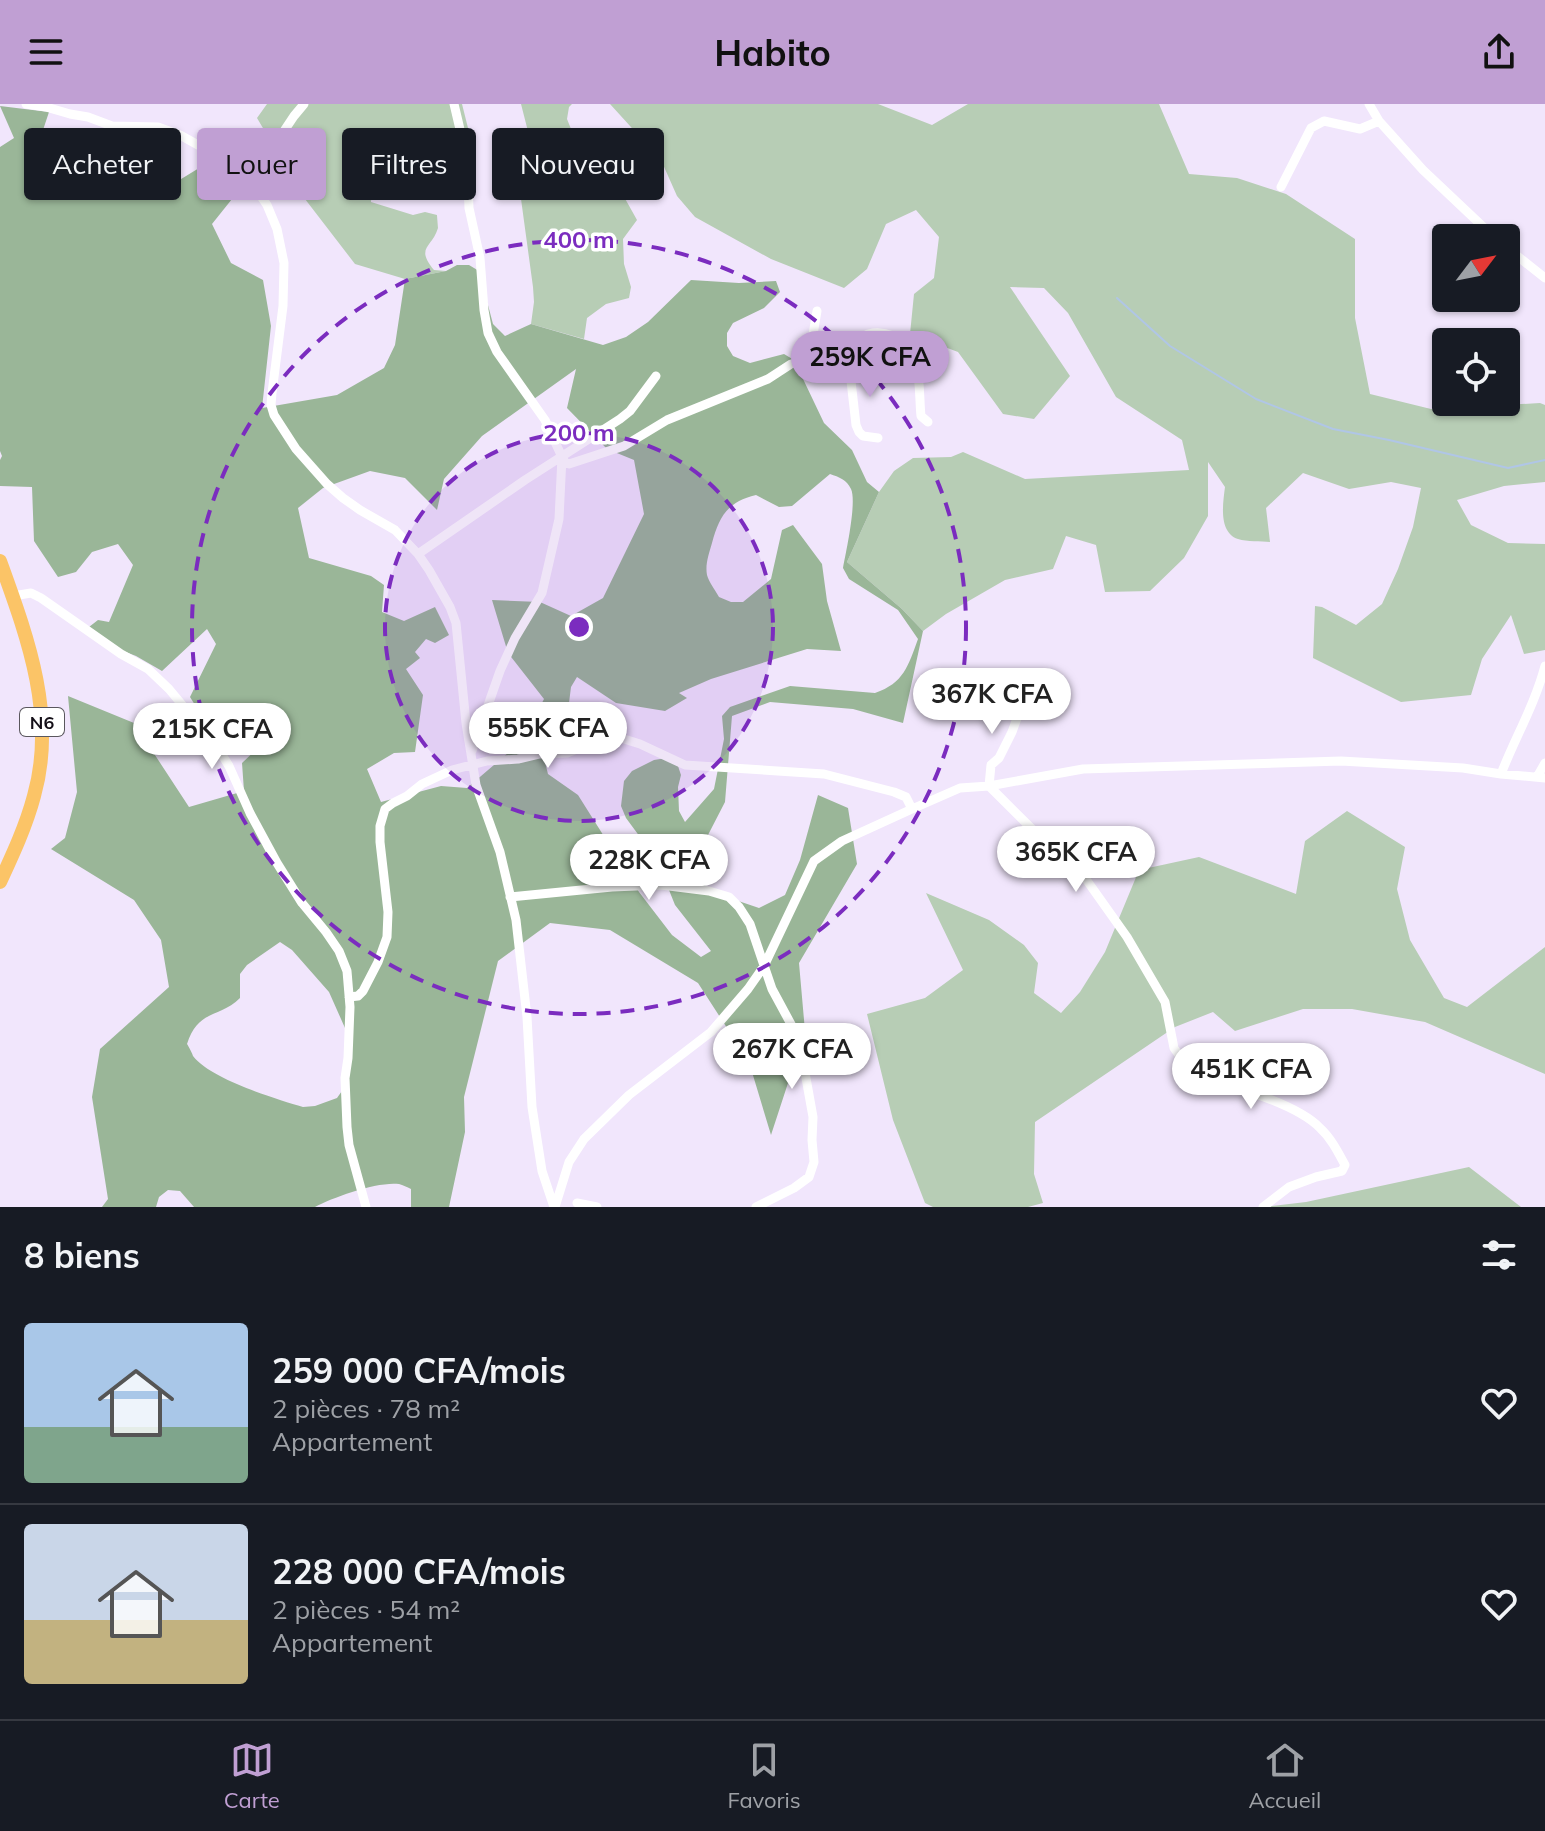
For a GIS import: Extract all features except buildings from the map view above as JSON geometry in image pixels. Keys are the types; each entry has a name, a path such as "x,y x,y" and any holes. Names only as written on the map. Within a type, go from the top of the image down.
{"highway":[{"name":"N6","path":"0,561 29,646 42,713 35,794 0,882"}],"street":[{"path":"26,104 88,117 112,126 158,127 197,144"},
{"path":"286,128 304,104"},
{"path":"454,104 467,159 469,208 480,258 488,333 497,352 545,420 565,462 569,464 624,446 680,414 768,379 791,364 827,355 839,357 849,376 859,432 863,436 878,438"},
{"path":"1369,104 1379,121 1423,170 1480,224"},
{"path":"1281,187 1311,128 1324,121 1360,129 1379,121"},
{"path":"264,200 277,229 284,263 283,306 271,405 274,415 284,434 327,484 360,510 395,530 418,554 450,607 456,623 476,785 500,852 516,920 536,1137 542,1171 554,1207"},
{"path":"1520,258 1545,278"},
{"path":"809,358 817,311"},
{"path":"827,356 852,346 867,335 890,335 899,340 916,361 921,416 928,422"},
{"path":"849,376 862,371"},
{"path":"418,554 525,480 608,428 630,411 656,376"},
{"path":"472,760 500,671 515,638 542,593 559,519 562,457"},
{"path":"13,596 31,593 41,598 121,654 156,674 217,747 281,870 339,951 347,971 349,997 345,1078 347,1127 366,1207"},
{"path":"1501,774 1533,702 1545,666"},
{"path":"989,786 991,765 1003,752 1027,691"},
{"path":"349,997 358,996 363,991 387,937 388,912 380,842 385,809 422,784 472,760 567,753 611,735 640,744 685,765 824,774 894,792 906,797 912,809"},
{"path":"554,1207 569,1162 584,1139 629,1095 711,1032 748,989 764,966 814,861 842,841 912,809 960,788 989,786 1083,769 1341,761 1463,768 1541,778 1545,763"},
{"path":"989,786 1083,875 1127,937 1165,1002 1174,1048 1184,1069 1289,1107 1310,1119 1327,1135 1344,1168 1289,1187 1263,1207"},
{"path":"510,897 661,885 719,894 729,897 739,907 750,924 772,989 799,1039 813,1108 814,1162 809,1177 756,1207"},
{"path":"577,1203 597,1207"}],"green space":[{"path":"267,104 462,104 468,128 342,128 342,200 371,200 413,215 425,212 437,215 438,228 425,252 434,270 446,271 405,279 355,264 306,200 326,200 326,128 263,128 257,118"},
{"path":"521,104 572,104 567,119 571,128 527,128"},
{"path":"610,104 878,104 932,125 968,104 1159,104 1189,174 1237,178 1286,194 1355,239 1355,318 1370,394 1432,409 1432,416 1520,416 1520,404 1545,405 1545,482 1504,486 1457,500 1471,525 1508,543 1545,544 1545,650 1524,654 1511,615 1482,659 1471,695 1401,702 1313,658 1315,606 1356,625 1382,604 1413,527 1421,488 1391,482 1349,489 1303,473 1266,508 1270,542 1246,541 1227,530 1223,516 1225,487 1208,462 1208,516 1184,558 1150,591 1105,592 1096,545 1066,536 1053,569 1005,580 923,631 847,562 879,492 894,471 913,458 951,457 963,452 1025,479 1189,470 1182,440 1116,397 1068,313 1044,288 1010,287 1070,376 1034,419 1003,414 958,352 910,334 914,294 934,278 939,237 916,210 886,224 867,269 844,288 771,259 695,217 677,196 664,167 664,128 632,128"},
{"path":"0,106 49,112 44,128 24,128 24,200 181,200 181,179 197,169 197,200 231,200 212,224 231,263 263,280 271,326 262,408 337,395 384,368 395,345 405,279 446,271 457,265 469,265 479,271 493,324 505,336 531,324 603,345 626,337 648,322 691,280 739,283 776,281 780,292 764,308 733,323 727,333 727,346 733,356 750,363 784,354 794,360 824,423 852,450 867,482 879,492 847,562 923,631 903,723 853,709 770,702 732,716 725,802 692,866 709,891 759,908 785,895 800,860 818,795 848,808 857,864 799,963 805,1031 771,1135 749,1062 698,983 610,930 550,923 498,961 464,1097 465,1132 449,1207 411,1207 411,1189 390,1184 356,1191 315,1207 194,1207 180,1191 168,1190 159,1197 156,1207 102,1207 108,1199 92,1097 100,1049 169,987 161,940 134,900 51,849 65,838 77,792 68,696 134,723 189,807 244,791 242,763 279,728 278,707 242,711 210,729 190,697 216,644 207,629 162,671 118,649 89,627 98,620 109,622 133,565 118,544 92,552 76,572 58,577 34,541 32,487 0,486 0,147 14,138","holes":["576,369 567,408 607,449 634,460 644,514 603,598 571,616 540,602 492,600 508,653 544,699 522,741 467,788 441,786 381,802 367,769 394,753 415,752 423,695 406,669 420,658 415,652 426,639 435,643 449,635 435,607 404,621 382,612 384,585 371,576 309,558 298,508 323,488 370,471 405,478 437,510 444,479 482,436","830,474 847,483 853,495 843,568 849,579 898,610 918,639 899,679 875,693 790,686 730,707 722,716 724,739 714,789 685,822 679,811 681,775 677,763 666,758 654,760 632,771 624,781 621,806 626,818 657,860 675,905 711,951 701,957 672,935 639,892 578,795 548,774 545,762 565,735 571,687 577,677 616,703 665,711 687,698 679,693 711,679 807,649 841,651 827,601 822,564 793,525 782,530 771,579 743,602 731,602 719,597 707,575 715,534 721,518 731,506 756,495 779,507 792,506","280,942 292,950 329,992 349,1037 344,1088 337,1098 315,1106 303,1107 260,1093 214,1073 193,1056 187,1044 203,1019 240,998 240,974 247,965"]},
{"path":"521,200 626,200 637,220 623,239 624,264 631,287 629,298 606,304 587,318 584,339 531,324 533,287"},
{"path":"1347,811 1405,847 1397,889 1410,940 1444,998 1467,1007 1545,947 1545,1074 1425,1022 1352,1009 1303,1009 1235,1031 1213,1012 1175,1027 1035,1122 1034,1174 1043,1203 1028,1207 933,1207 925,1203 893,1120 867,1014 925,998 963,970 926,893 989,920 1024,945 1038,963 1034,993 1061,1013 1080,992 1105,952 1139,870 1199,857 1296,894 1305,841"},
{"path":"1469,1167 1521,1207 1263,1207 1306,1202"}],"waterway":[{"path":"1117,298 1170,346 1256,399 1333,429 1508,468 1545,460"}]}
